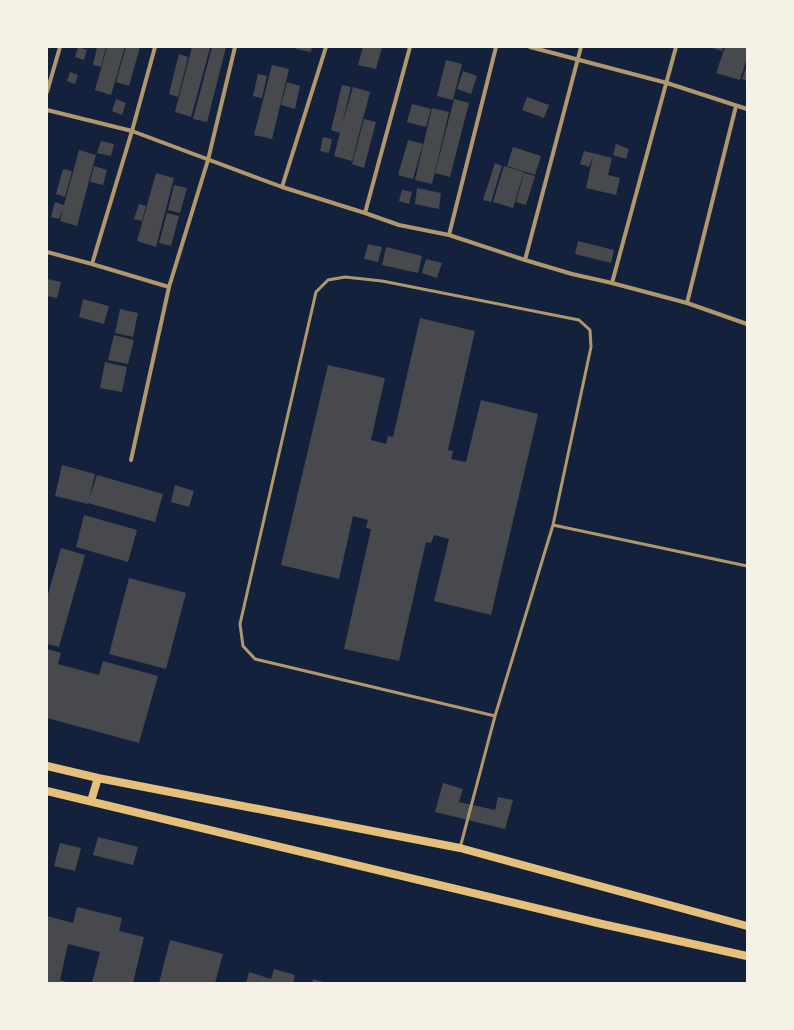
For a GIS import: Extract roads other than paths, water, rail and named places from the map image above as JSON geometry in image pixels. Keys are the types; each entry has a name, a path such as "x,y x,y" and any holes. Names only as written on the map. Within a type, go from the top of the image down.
{"main road":[{"path":"47,766 98,778 460,848 747,926"},
{"path":"91,801 98,778"},
{"path":"47,791 595,922 747,956"}],"street":[{"path":"47,92 60,47"},
{"path":"92,264 132,132 155,47"},
{"path":"131,460 169,287 208,160 235,47"},
{"path":"282,187 326,47"},
{"path":"365,213 410,47"},
{"path":"449,235 496,47"},
{"path":"530,47 667,83 747,109"},
{"path":"525,260 581,47"},
{"path":"612,283 676,47"},
{"path":"687,303 736,106"},
{"path":"47,110 132,132 282,187 399,225 449,235 572,274 687,303 747,324"},
{"path":"47,252 169,287"}],"lane":[{"path":"460,848 495,716 553,525 591,347 590,330 580,320 382,281 345,277 328,280 316,292 240,624 243,646 255,659 495,716"},
{"path":"553,525 747,566"}]}
